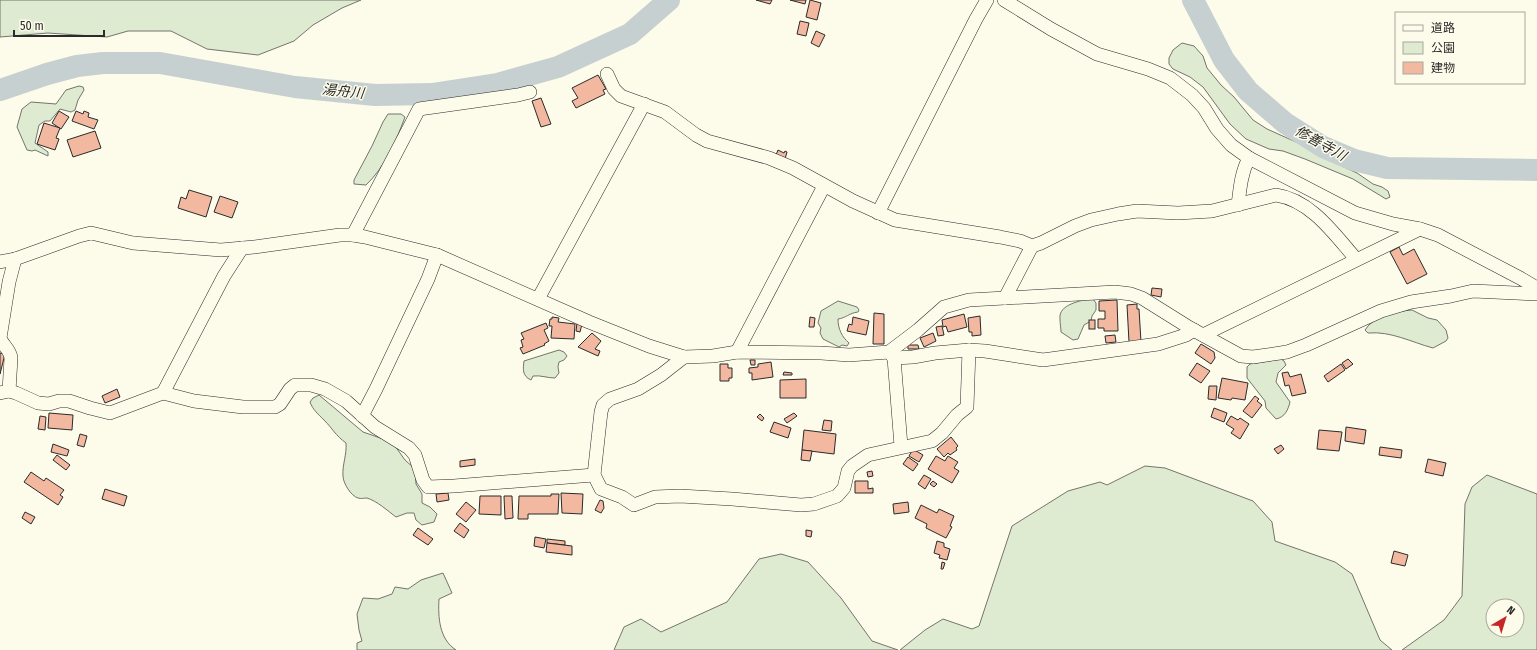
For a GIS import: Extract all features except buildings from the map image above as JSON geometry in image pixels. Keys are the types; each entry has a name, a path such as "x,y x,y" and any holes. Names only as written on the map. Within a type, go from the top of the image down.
{"street":[{"path":"878,213 987,0"},
{"path":"1004,0 1051,29 1097,54 1148,69 1176,82 1192,95 1204,108 1217,129 1231,145 1249,158 1355,212 1438,235 1465,248 1537,288"},
{"path":"606,74 614,89 621,96 665,112 696,135 707,141 769,158 793,168 824,186 895,220 1000,237 1020,241 1032,246 1091,220 1118,214 1137,212 1193,213 1212,211 1276,195 1285,196 1308,208 1356,259"},
{"path":"352,235 419,109 530,92"},
{"path":"538,298 644,104"},
{"path":"1238,205 1244,168 1249,158"},
{"path":"737,352 824,186"},
{"path":"0,262 15,259 91,233 133,243 221,250 340,235 352,235 398,244 437,255 649,346 684,357 713,356 737,352 891,355 913,357 935,353 985,350 1043,360 1158,344 1186,335 1198,333 1420,229"},
{"path":"1004,298 1032,246"},
{"path":"163,393 224,276 242,248"},
{"path":"362,416 428,279 437,255"},
{"path":"15,259 9,282 0,338 2,343 10,352 11,358 4,392 16,393 38,403 49,404 59,401 69,401 110,413 163,393 201,402 275,407 280,404 290,389 295,385 303,384 325,389 346,401 375,427 409,448 415,455 423,480 428,487 594,475"},
{"path":"891,355 944,307 969,300 1115,292 1131,294 1142,298 1198,333 1241,356 1287,352 1381,312 1411,302 1450,296 1473,290 1537,294"},
{"path":"684,357 661,375 638,389 610,398 603,405 594,475 601,489 634,505 655,497 680,496 801,505 814,504 837,496 844,488 848,471 863,458 868,455 901,446 932,441 942,433 957,415 967,407 969,350"},
{"path":"891,355 901,446"}],"green space":[{"path":"0,0 361,0 342,8 313,25 294,41 258,55 207,49 171,31 128,31 107,37 48,33 0,37"},
{"path":"1182,43 1194,46 1203,56 1207,68 1253,120 1267,129 1307,147 1320,156 1357,173 1373,184 1382,187 1388,191 1390,197 1386,199 1353,179 1305,159 1283,151 1269,149 1246,139 1230,124 1203,87 1190,77 1173,69 1169,64 1169,58 1173,50"},
{"path":"79,86 83,87 84,90 78,100 75,110 71,112 60,109 50,121 45,121 39,125 35,143 48,152 48,156 35,150 27,150 17,127 22,109 31,102 56,104 66,90"},
{"path":"388,114 401,114 405,117 394,144 379,170 366,185 354,184 354,180"},
{"path":"1092,298 1096,303 1096,310 1091,321 1084,325 1078,339 1073,340 1061,332 1060,314 1071,304"},
{"path":"838,301 857,307 859,310 858,312 838,319 841,332 849,343 847,346 842,345 839,347 823,339 820,333 821,328 818,323 821,311"},
{"path":"1412,310 1428,318 1437,320 1446,330 1448,338 1446,341 1433,348 1393,335 1368,333 1365,330 1374,321 1386,315"},
{"path":"559,350 564,352 567,356 564,360 559,362 559,373 555,378 533,376 531,380 526,376 523,369 524,361"},
{"path":"1281,359 1286,365 1278,373 1276,382 1290,402 1286,413 1282,417 1276,419 1266,408 1265,401 1247,378 1247,367 1250,364"},
{"path":"319,395 363,432 386,440 395,446 405,460 415,469 416,484 422,494 422,503 430,507 437,514 434,522 422,525 416,520 414,513 407,513 396,517 375,501 367,498 355,497 350,492 344,482 343,476 346,443 316,412 310,402 313,398"},
{"path":"1145,466 1165,468 1253,501 1272,522 1275,541 1335,562 1352,574 1380,640 1392,650 900,650 925,630 943,619 972,629 979,626 1012,526 1068,491 1100,482 1107,485"},
{"path":"1487,475 1537,494 1537,650 1402,650 1444,620 1462,596 1465,504 1472,487"},
{"path":"781,554 808,562 841,598 872,641 898,650 614,650 624,627 641,619 661,632 727,602 759,559"},
{"path":"443,573 452,593 439,599 439,620 446,640 456,650 357,650 357,643 362,641 357,614 363,598 378,599 392,594 395,587 408,589 421,580"}],"waterway":[{"name":"湯舟川","path":"0,90 47,74 77,66 103,63 160,63 295,87 375,95 432,94 497,84 558,67 630,34 669,0"},
{"name":"修善寺川","path":"1193,0 1224,60 1248,91 1285,123 1323,147 1354,160 1387,168 1537,170"}]}
